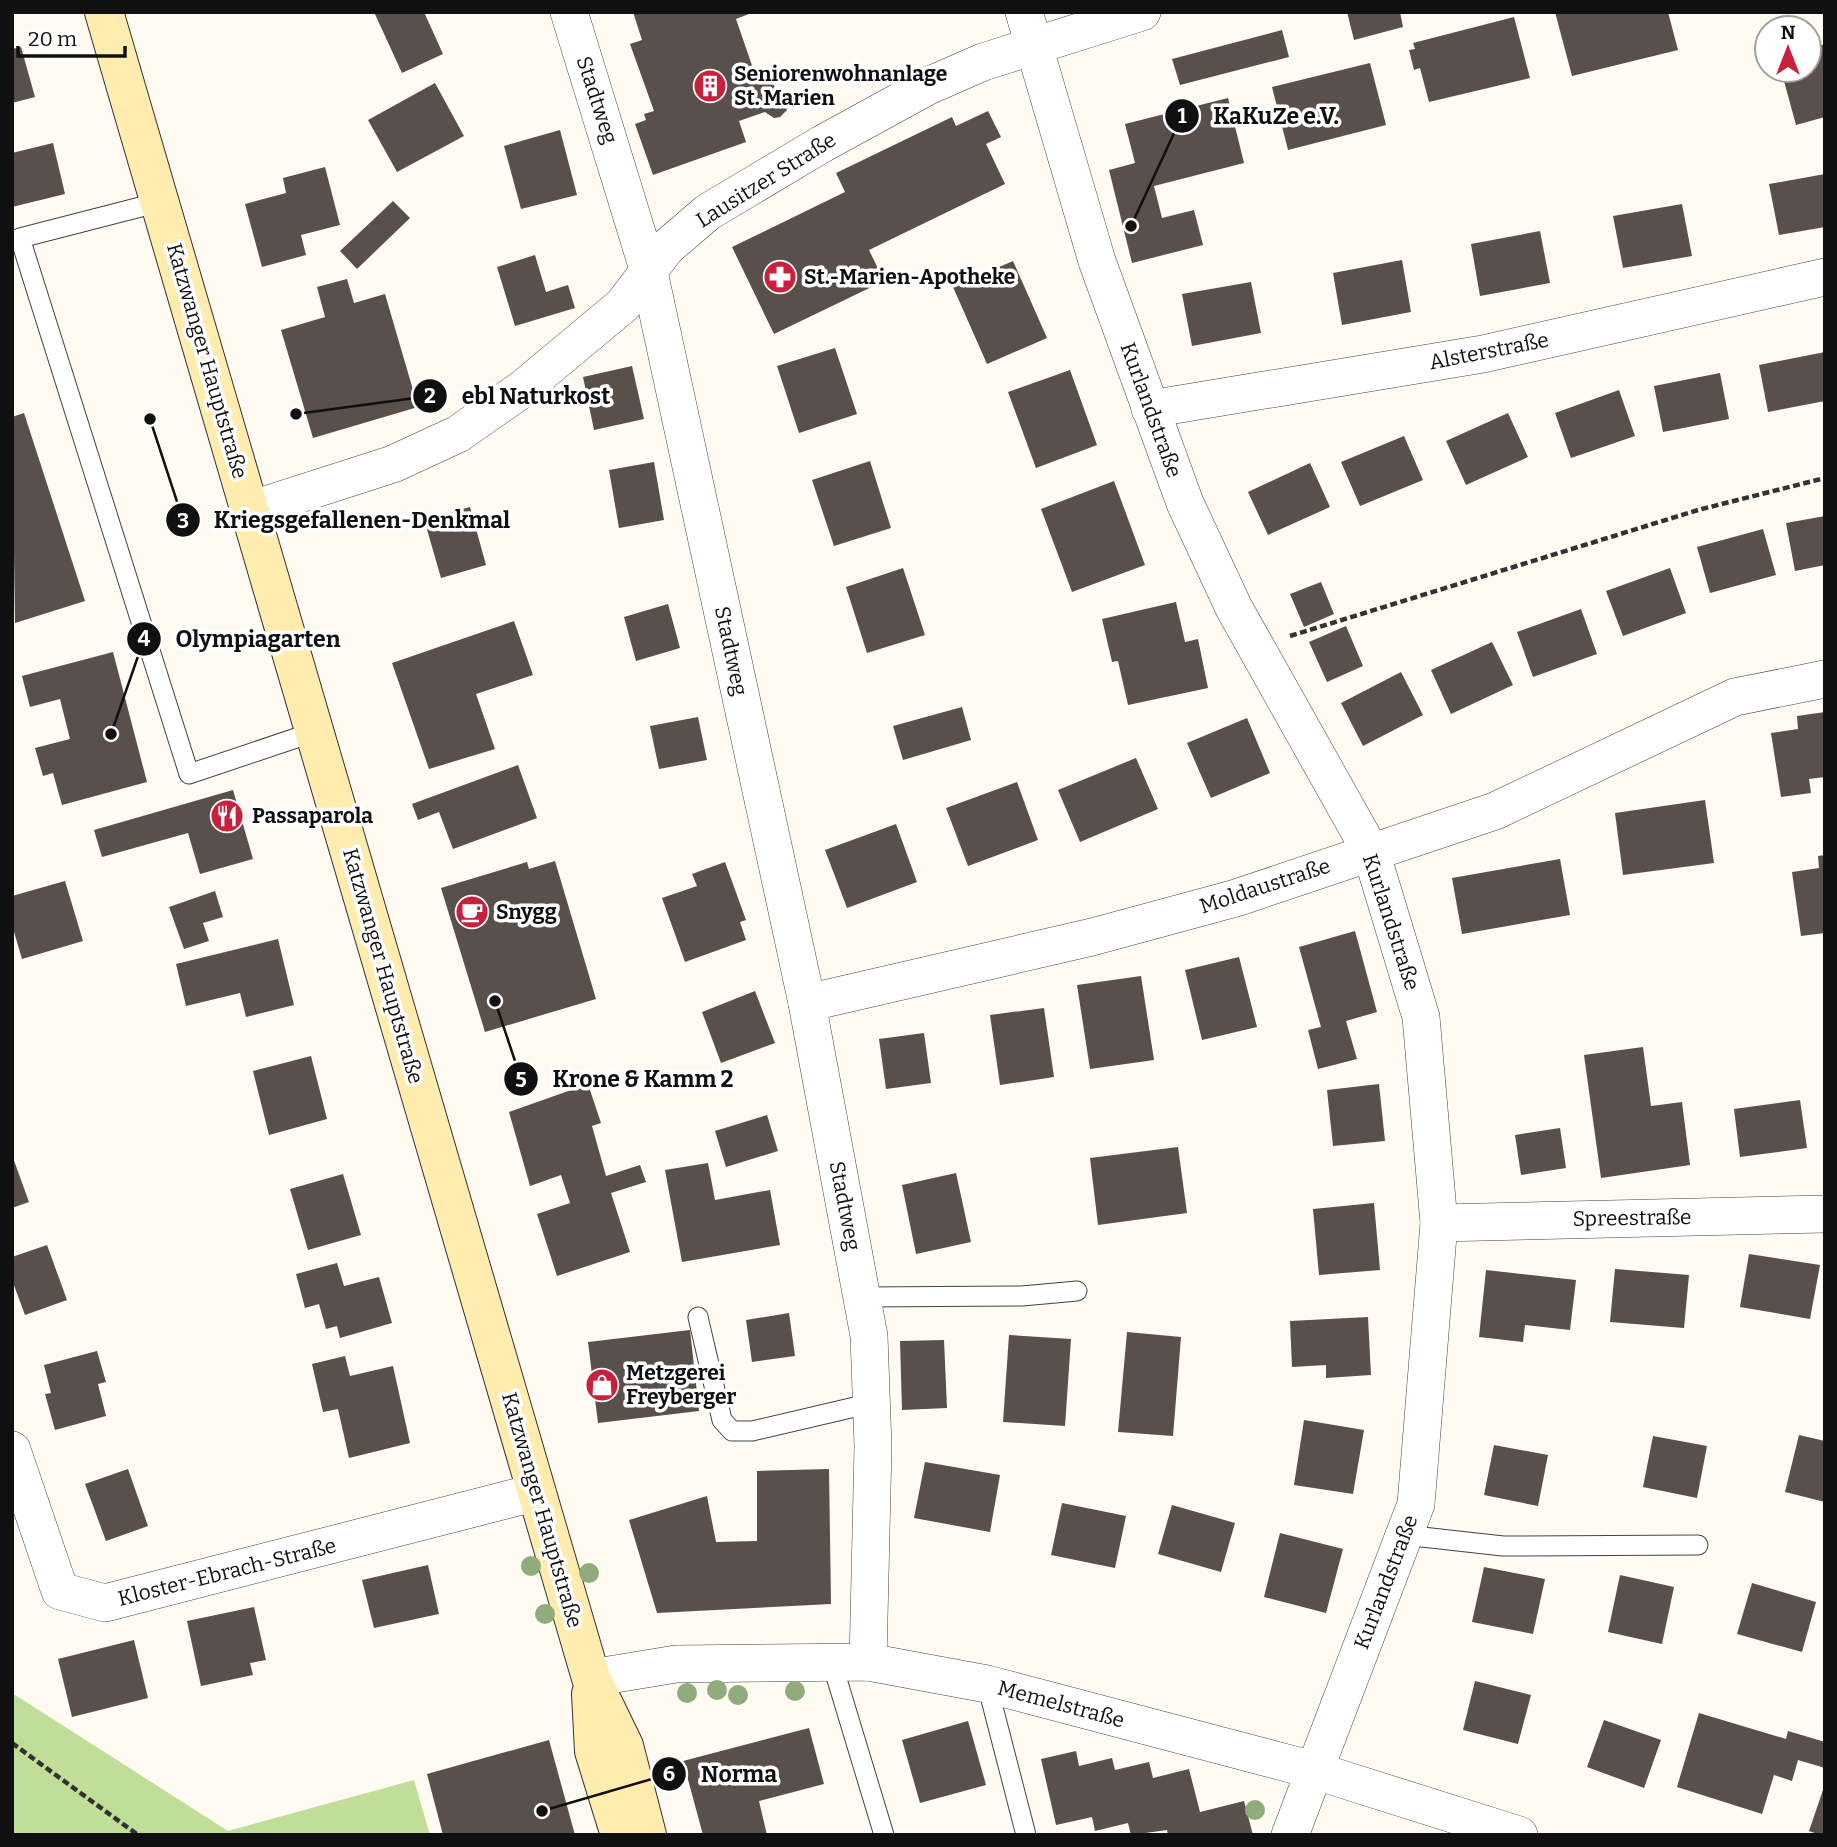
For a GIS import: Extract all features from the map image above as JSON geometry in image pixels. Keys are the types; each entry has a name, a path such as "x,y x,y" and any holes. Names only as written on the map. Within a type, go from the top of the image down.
{"main road":[{"name":"Katzwanger Hauptstraße","path":"104,12 591,1678 624,1746 647,1835"},
{"name":"Katzwanger Hauptstraße","path":"591,1678 594,1751 620,1835"}],"street":[{"name":"Stadtweg","path":"569,12 649,271 807,1003 869,1336 872,1403 850,1662"},
{"name":"Lausitzer Straße","path":"250,510 393,464 458,433 521,390 623,305 666,248 709,212 779,169 928,86 983,62 1028,29 1142,12"},
{"name":"Kurlandstraße","path":"1028,29 1097,261 1185,503 1256,647 1371,852 1421,1017 1439,1223 1416,1504 1290,1835"},
{"name":"Alsterstraße","path":"1150,409 1483,354 1825,277"},
{"name":"Moldaustraße","path":"807,1003 1092,937 1236,898 1495,811 1735,697 1825,679"},
{"name":"Spreestraße","path":"1439,1223 1825,1214"},
{"name":"Kloster-Ebrach-Straße","path":"12,1450 60,1591 105,1603 537,1492"},
{"name":"Memelstraße","path":"591,1678 676,1664 850,1662 986,1684 1313,1770 1519,1835"}],"lane":[{"path":"160,202 20,238 190,774 314,732"},
{"path":"862,1297 1023,1296 1077,1292"},
{"path":"698,1317 722,1420 732,1431 752,1431 872,1403"},
{"path":"1404,1535 1503,1546 1698,1545"},
{"path":"850,1662 884,1835"},
{"path":"986,1684 1026,1835"}],"path":[{"path":"1256,647 1698,510 1825,478"},
{"path":"12,1743 138,1835"}],"green space":[{"path":"12,1693 228,1831 414,1780 430,1835 12,1835"}],"building":[{"path":"374,12 424,12 443,54 402,73"},
{"name":"Seniorenwohnanlage St. Marien","path":"633,12 754,12 736,19 756,77 769,72 778,96 785,100 787,110 780,117 774,118 765,112 739,121 746,142 653,175 635,124 646,120 644,114 654,111 630,44 642,40"},
{"path":"1347,12 1400,12 1403,27 1354,40"},
{"path":"1555,12 1668,12 1678,50 1572,76"},
{"path":"1514,17 1530,78 1429,102 1420,68 1414,70 1409,50 1415,49 1413,43"},
{"path":"1282,30 1289,57 1180,85 1172,59"},
{"path":"1823,45 1825,117 1796,125 1785,84 1823,84"},
{"path":"21,47 35,97 12,103 12,49"},
{"path":"1370,63 1386,125 1288,150 1272,87"},
{"path":"435,83 464,136 397,172 368,120"},
{"path":"1228,98 1244,163 1154,186 1162,218 1194,210 1203,245 1132,263 1109,170 1135,163 1125,124"},
{"path":"988,111 1001,137 986,144 1005,184 869,250 884,281 774,334 732,247 845,192 836,173 952,117 956,126"},
{"path":"560,130 577,195 521,209 504,146"},
{"path":"53,143 65,194 12,207 12,153"},
{"path":"325,167 340,225 301,235 306,255 262,267 245,204 286,193 283,178"},
{"path":"1825,174 1825,227 1779,235 1769,184"},
{"path":"393,201 410,218 357,269 340,251"},
{"path":"1682,204 1692,256 1623,268 1613,216"},
{"path":"1540,231 1550,283 1480,296 1471,244"},
{"path":"535,255 546,292 568,285 575,308 515,326 497,267"},
{"path":"1402,260 1411,312 1342,325 1333,273"},
{"path":"1013,261 1047,338 987,364 953,287"},
{"path":"347,279 354,303 385,294 418,407 313,438 281,330 325,317 317,287"},
{"path":"1251,282 1261,333 1192,346 1182,294"},
{"path":"835,348 857,414 799,433 777,366"},
{"path":"1825,352 1825,401 1768,412 1759,365"},
{"path":"632,366 644,419 594,430 583,377"},
{"path":"1070,370 1097,445 1036,468 1008,392"},
{"path":"1720,373 1729,419 1663,432 1654,386"},
{"path":"1619,390 1635,436 1571,458 1555,413"},
{"path":"24,413 85,601 15,623 12,417"},
{"path":"1508,413 1528,457 1466,485 1446,441"},
{"path":"1404,436 1423,480 1360,506 1341,462"},
{"path":"870,461 891,528 834,546 812,480"},
{"path":"654,462 664,520 619,528 609,470"},
{"path":"1310,463 1330,507 1268,535 1248,492"},
{"path":"1114,481 1145,565 1072,592 1041,509"},
{"path":"470,507 486,565 441,578 424,519"},
{"path":"1825,516 1825,565 1795,571 1786,523"},
{"path":"1763,529 1776,575 1710,593 1697,547"},
{"path":"903,568 925,635 867,653 846,587"},
{"path":"1670,568 1686,613 1623,636 1606,591"},
{"path":"1321,582 1334,614 1304,627 1290,594"},
{"path":"1176,602 1185,642 1198,639 1208,688 1128,705 1118,661 1112,662 1102,619"},
{"path":"668,604 680,648 636,661 624,617"},
{"path":"1581,609 1597,654 1533,677 1517,632"},
{"path":"514,621 533,675 476,694 495,749 429,769 392,663"},
{"path":"1346,626 1363,666 1327,682 1309,642"},
{"path":"1492,642 1513,685 1451,714 1431,670"},
{"path":"113,652 147,782 62,805 53,773 43,776 35,748 70,739 60,699 30,707 22,676"},
{"path":"1401,672 1423,715 1363,746 1341,703"},
{"path":"962,707 971,740 903,760 893,726"},
{"path":"1825,712 1825,777 1809,779 1811,793 1781,797 1771,733 1798,729 1797,716"},
{"path":"698,717 707,760 659,769 650,726"},
{"path":"1247,718 1270,773 1211,798 1187,743"},
{"path":"1136,758 1158,809 1080,842 1058,790"},
{"path":"518,765 537,818 453,849 439,812 418,820 412,804"},
{"path":"1017,782 1038,840 968,866 946,808"},
{"path":"233,790 253,859 200,874 188,833 102,857 94,830"},
{"path":"1705,800 1714,863 1623,875 1615,813"},
{"path":"896,824 917,882 847,908 825,850"},
{"path":"1825,855 1825,933 1801,936 1792,872 1819,868 1818,856"},
{"path":"1560,859 1570,915 1462,934 1452,878"},
{"path":"555,861 596,999 485,1032 441,888 527,862 529,869"},
{"path":"725,862 746,920 740,922 746,940 685,962 662,898 697,886 692,874"},
{"path":"65,881 83,941 22,959 12,925 12,896"},
{"path":"215,891 223,917 203,923 209,941 184,949 169,907"},
{"path":"1355,931 1377,1012 1346,1021 1357,1059 1318,1069 1308,1030 1321,1027 1299,947"},
{"path":"278,939 294,1005 246,1017 240,993 186,1006 176,964"},
{"path":"1239,957 1257,1027 1202,1040 1185,970"},
{"path":"1141,976 1154,1060 1090,1069 1077,985"},
{"path":"755,991 775,1043 721,1063 702,1012"},
{"path":"1044,1008 1054,1077 1000,1085 990,1015"},
{"path":"924,1033 931,1083 886,1089 879,1039"},
{"path":"1643,1047 1651,1106 1682,1102 1690,1165 1601,1178 1584,1055"},
{"path":"311,1056 327,1119 269,1135 253,1071"},
{"path":"588,1084 601,1123 592,1126 606,1176 640,1165 646,1182 611,1193 630,1252 557,1276 537,1214 570,1203 561,1175 530,1186 509,1112"},
{"path":"1379,1084 1385,1141 1333,1146 1327,1090"},
{"path":"1800,1100 1807,1148 1740,1157 1734,1109"},
{"path":"767,1115 778,1151 726,1167 715,1131"},
{"path":"1560,1128 1566,1168 1521,1175 1515,1135"},
{"path":"1178,1147 1187,1213 1098,1225 1090,1158"},
{"path":"12,1155 29,1202 12,1208"},
{"path":"708,1163 715,1200 770,1190 780,1245 682,1262 665,1170"},
{"path":"956,1173 971,1242 916,1254 902,1185"},
{"path":"343,1174 361,1235 308,1250 290,1189"},
{"path":"1374,1203 1380,1270 1319,1275 1313,1209"},
{"path":"47,1245 67,1300 25,1315 12,1280 12,1257"},
{"path":"1749,1254 1820,1265 1810,1319 1740,1307"},
{"path":"337,1263 344,1286 379,1277 392,1323 340,1338 337,1326 326,1329 319,1304 305,1308 296,1274"},
{"path":"1615,1269 1689,1275 1684,1328 1610,1322"},
{"path":"1486,1270 1576,1280 1570,1330 1525,1325 1523,1342 1479,1337"},
{"path":"789,1313 795,1356 752,1362 746,1320"},
{"path":"1368,1317 1371,1375 1326,1378 1326,1365 1292,1367 1290,1321"},
{"path":"690,1330 699,1411 598,1423 588,1342"},
{"path":"1127,1332 1181,1337 1173,1436 1118,1432"},
{"path":"1009,1335 1071,1339 1065,1426 1003,1422"},
{"path":"944,1340 947,1408 902,1410 900,1341"},
{"path":"97,1351 106,1382 98,1384 106,1416 55,1430 45,1394 51,1393 44,1365"},
{"path":"345,1356 350,1376 393,1366 410,1443 349,1458 338,1409 323,1412 312,1364"},
{"path":"1304,1420 1364,1430 1353,1494 1294,1485"},
{"path":"1799,1435 1825,1441 1825,1502 1785,1492"},
{"path":"1653,1436 1707,1446 1697,1498 1643,1487"},
{"path":"1494,1445 1548,1455 1538,1506 1484,1495"},
{"path":"925,1462 1000,1475 990,1532 914,1518"},
{"path":"128,1469 148,1526 106,1541 85,1484"},
{"path":"829,1469 831,1604 657,1613 629,1520 707,1496 716,1542 757,1541 757,1471"},
{"path":"1062,1503 1126,1516 1115,1568 1051,1555"},
{"path":"1172,1505 1235,1523 1221,1572 1158,1554"},
{"path":"1280,1533 1343,1549 1326,1613 1264,1597"},
{"path":"428,1565 439,1614 374,1628 362,1580"},
{"path":"1484,1567 1545,1579 1533,1634 1472,1622"},
{"path":"1620,1575 1674,1587 1662,1644 1608,1632"},
{"path":"1752,1583 1816,1602 1802,1652 1737,1634"},
{"path":"254,1607 266,1660 250,1663 253,1675 201,1686 187,1621"},
{"path":"134,1640 148,1698 72,1717 58,1659"},
{"path":"1475,1681 1531,1695 1518,1744 1463,1730"},
{"path":"1699,1713 1786,1739 1788,1731 1825,1742 1825,1768 1798,1760 1792,1781 1774,1775 1762,1814 1677,1787"},
{"path":"1604,1720 1661,1740 1644,1788 1587,1767"},
{"path":"968,1721 986,1785 920,1803 902,1740"},
{"path":"809,1728 824,1784 759,1801 767,1835 703,1835 683,1761"},
{"path":"549,1740 575,1835 443,1835 427,1774"},
{"path":"1076,1751 1079,1766 1112,1758 1115,1770 1149,1762 1153,1778 1189,1769 1200,1812 1244,1801 1253,1835 1168,1835 1167,1830 1131,1835 1128,1823 1095,1831 1092,1817 1056,1825 1041,1759"},
{"path":"1824,1787 1825,1835 1820,1835 1809,1831"}],"place":[{"name":"Seniorenwohnanlage St. Marien","path":"710,86"},
{"name":"KaKuZe e.V.","path":"1131,226"},
{"name":"St.-Marien-Apotheke","path":"780,277"},
{"name":"ebl Naturkost","path":"296,414"},
{"name":"Kriegsgefallenen-Denkmal","path":"150,419"},
{"name":"Olympiagarten","path":"111,734"},
{"name":"Passaparola","path":"227,816"},
{"name":"Snygg","path":"472,912"},
{"name":"Krone & Kamm 2","path":"495,1001"},
{"name":"Metzgerei Freyberger","path":"602,1385"},
{"name":"Norma","path":"542,1811"}]}
